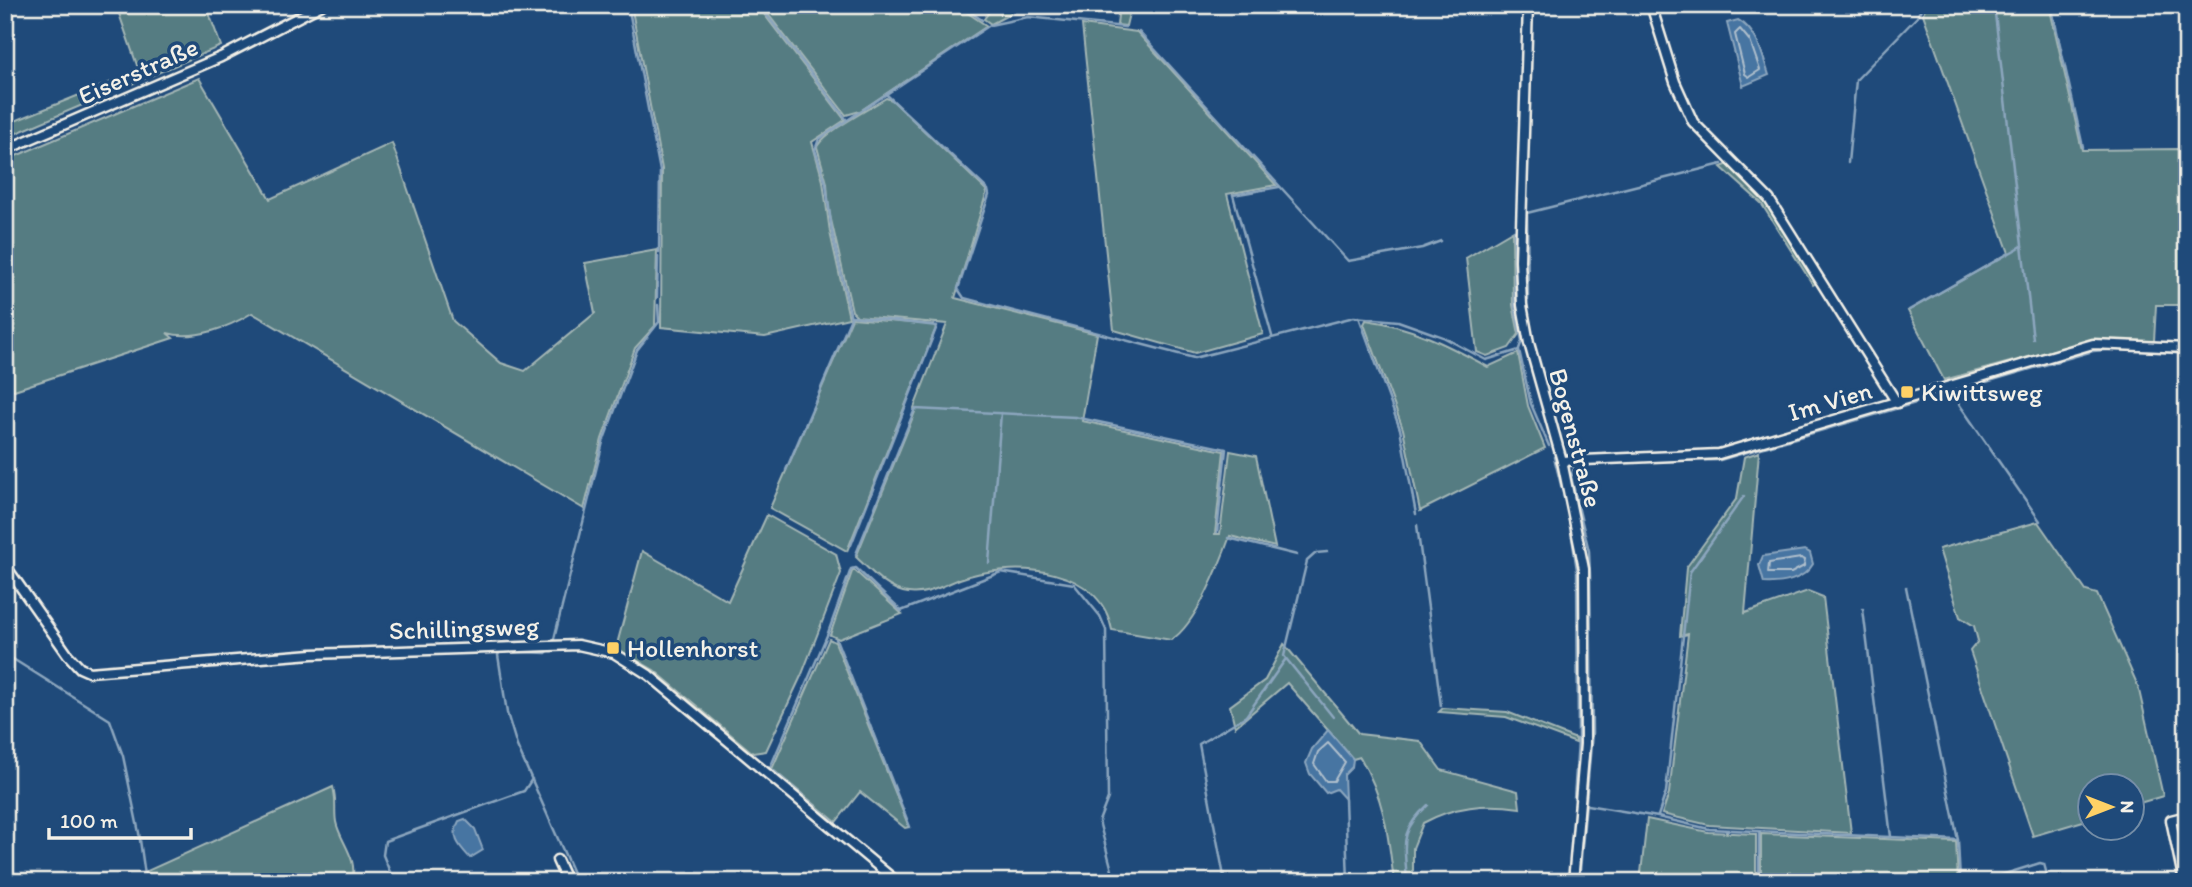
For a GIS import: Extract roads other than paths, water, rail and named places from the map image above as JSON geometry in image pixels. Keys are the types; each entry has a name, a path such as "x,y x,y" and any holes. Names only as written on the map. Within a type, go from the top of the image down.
{"street":[{"name":"Eiserstraße","path":"5,150 221,58 323,5"},
{"name":"Bogenstraße","path":"1528,5 1520,260 1522,304 1529,344 1562,461 1584,569 1585,744 1573,882"},
{"path":"1651,5 1675,82 1693,122 1769,199 1894,393 1897,403"},
{"name":"Im Vien","path":"1562,461 1719,454 2093,344 2187,348"},
{"name":"Schillingsweg","path":"5,565 68,655 80,668 89,671 111,672 312,654 535,645 578,645 614,653 649,676 897,882"},
{"path":"2184,882 2171,820 2187,816"},
{"path":"557,860 567,882"}],"water":[{"path":"1738,20 1755,37 1769,75 1743,86 1727,23"},
{"path":"1805,550 1810,553 1813,564 1804,574 1785,582 1764,583 1759,565 1763,556"},
{"path":"1328,730 1353,759 1352,767 1344,775 1345,799 1336,789 1326,793 1310,774 1306,763 1312,749"},
{"path":"465,819 475,829 483,850 470,858 459,845 455,832 459,821"}],"waterway":[{"path":"628,5 660,171 659,252"},
{"path":"759,5 846,119"},
{"path":"960,5 982,20"},
{"path":"1848,163 1856,80 1917,17 1923,5"},
{"path":"1994,5 2033,339"},
{"path":"2051,5 2083,147"},
{"path":"786,470 851,318 832,232 826,183 815,150 819,139 990,25 1028,17 1125,27"},
{"path":"1139,32 1348,261 1422,248 1441,241"},
{"path":"887,95 988,190 989,195 958,289 964,298 1194,358 1354,317 1398,321 1443,337 1486,360 1519,350 1531,404 1549,446"},
{"path":"1528,299 1527,213 1722,164"},
{"path":"1272,336 1233,195 1279,187"},
{"path":"1514,231 1515,306 1522,341 1519,349"},
{"path":"1909,310 2022,246"},
{"path":"657,298 658,257"},
{"path":"554,639 603,442 637,350 659,322 658,305"},
{"path":"851,545 937,326 852,316"},
{"path":"1359,317 1400,429 1416,514"},
{"path":"1962,389 2093,351 2119,349 2187,354"},
{"path":"1620,462 1720,460 1950,393"},
{"path":"1957,401 2040,521"},
{"path":"856,554 915,409 1075,417 1226,449 1217,532"},
{"path":"989,563 1001,413"},
{"path":"1554,457 1569,517 1577,570 1578,741 1574,798"},
{"path":"1579,882 1592,733 1589,551 1571,477 1574,469 1582,463"},
{"path":"1658,816 1666,792 1690,572 1744,496"},
{"path":"1417,525 1441,706"},
{"path":"1228,538 1297,555"},
{"path":"1327,552 1316,553 1307,561 1284,656 1333,717"},
{"path":"835,823 770,768 828,633 851,569 856,568 901,611 1001,572 1074,584 1100,616 1106,630 1108,798 1099,821 1115,882"},
{"path":"1906,587 1958,840 1960,882"},
{"path":"1863,609 1891,837"},
{"path":"836,639 910,827"},
{"path":"549,650 546,653 501,651 498,655 507,713 517,746 577,882"},
{"path":"5,654 110,720 123,756 146,882"},
{"path":"1225,882 1199,744 1246,716 1285,660"},
{"path":"394,882 383,855 385,841 524,791 532,779"},
{"path":"1345,799 1348,882"},
{"path":"1407,882 1405,848 1408,831 1428,805"},
{"path":"1587,805 1709,829 1958,840"},
{"path":"1759,833 1759,882"},
{"path":"1979,882 2040,863 2044,864 2049,882"}],"place":[{"name":"Kiwittsweg","path":"1907,392"},
{"name":"Hollenhorst","path":"613,648"}]}
